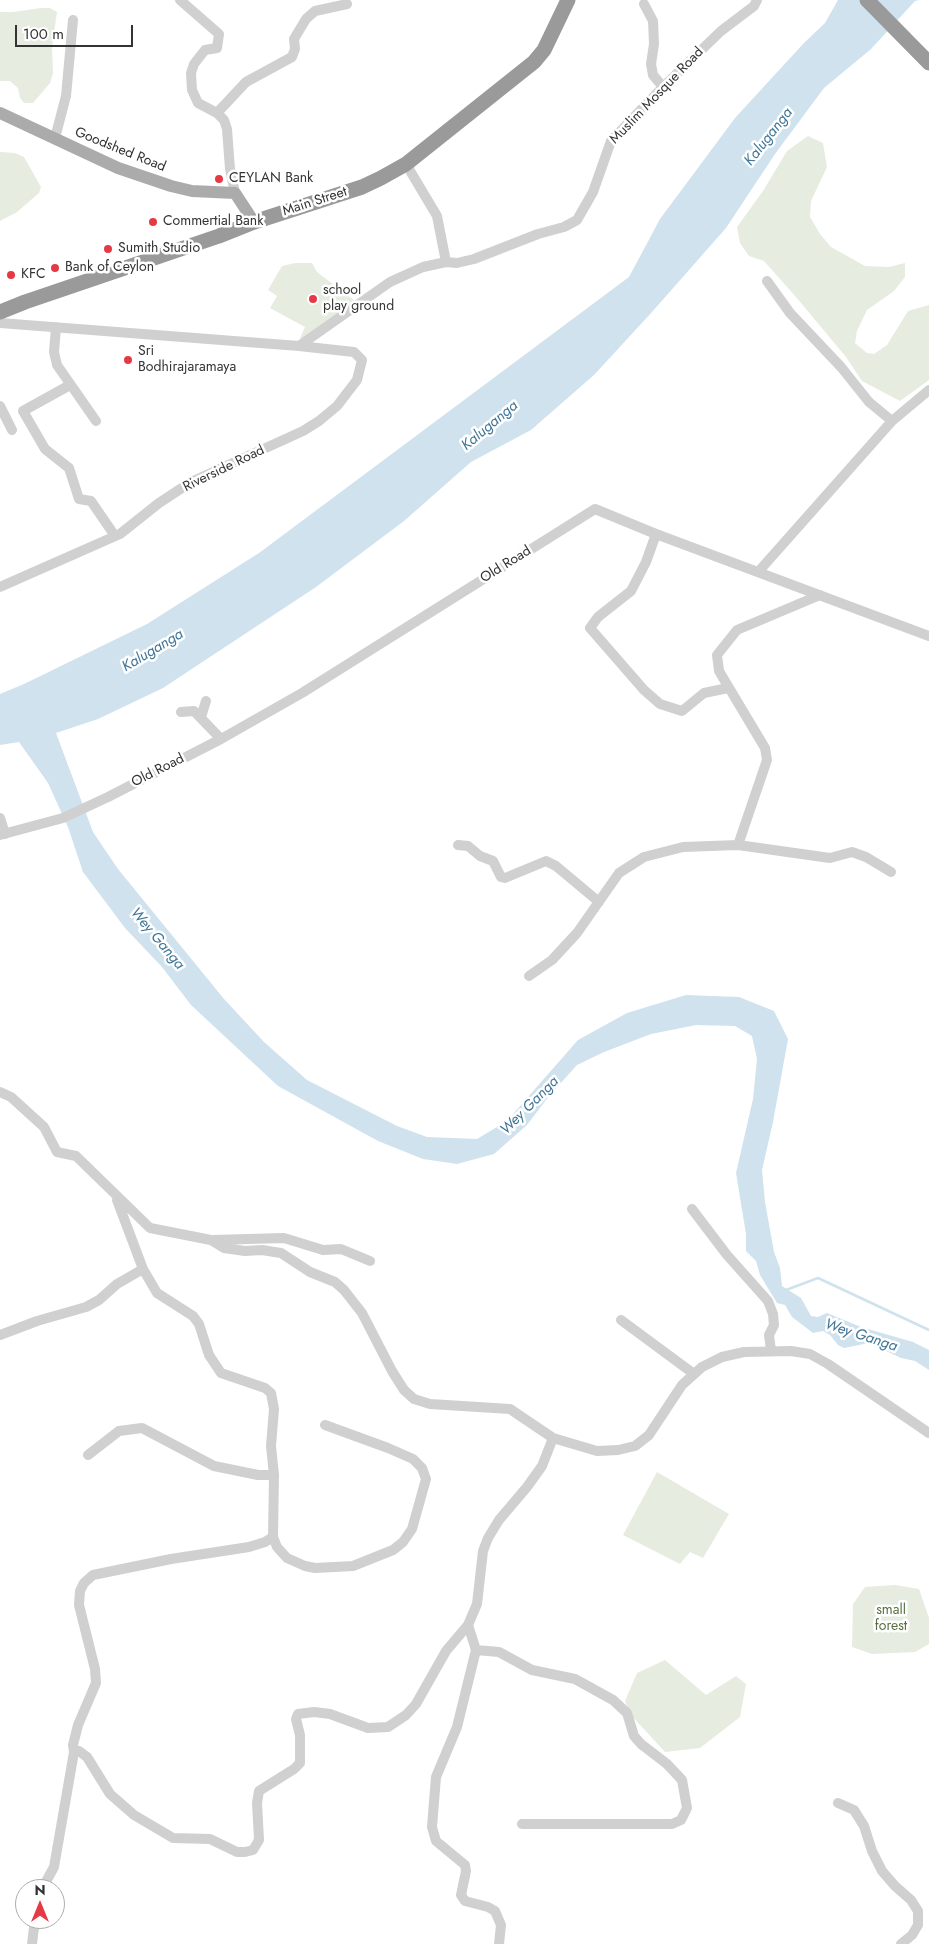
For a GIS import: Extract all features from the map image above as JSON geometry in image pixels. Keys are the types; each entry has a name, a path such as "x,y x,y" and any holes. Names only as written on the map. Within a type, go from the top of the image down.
{"highway":[{"name":"Main Street","path":"0,314 25,302 219,236 254,222 362,187 406,164 534,62 544,50 568,0"},
{"path":"867,0 929,63"}],"main road":[{"name":"Goodshed Road","path":"0,113 118,168 192,191 235,193"},
{"path":"235,193 254,222"}],"street":[{"path":"180,0 218,34 218,48 205,50 194,64 191,73 192,90 198,103 217,113 224,120 227,129 230,169 235,193"},
{"path":"194,0 197,14"},
{"name":"Muslim Mosque Road","path":"299,346 390,282 423,267 474,259 538,234 564,227 576,220 593,192 611,141 663,87 721,31 754,6 757,0"},
{"path":"217,113 246,82 292,57 295,49 294,39 306,19 315,11 347,4"},
{"path":"644,4 653,20 654,44 651,64 653,75 663,87"},
{"path":"55,138 66,96 73,20"},
{"path":"406,164 437,216 446,262"},
{"path":"767,281 790,314 841,367 869,402 892,422"},
{"path":"0,314 56,327 299,346"},
{"path":"56,327 54,352 57,365 96,421"},
{"name":"Riverside Road","path":"0,587 120,534 159,503 191,482 319,421 337,406 357,380 362,360 354,352 299,346"},
{"path":"70,385 24,411 45,449 68,468 79,499 91,501 115,536"},
{"path":"759,571 892,422 929,390"},
{"path":"0,406 12,430"},
{"name":"Old Road","path":"3,835 63,818 108,798 221,739 295,697 596,509 656,534 929,636"},
{"path":"656,534 646,562 631,591 598,617 590,628 644,690 660,704 682,712 704,694 728,688"},
{"path":"738,845 767,760 765,748 719,672 717,655 737,630 820,594"},
{"path":"201,717 206,701"},
{"path":"181,712 194,711 221,739"},
{"path":"0,818 3,835"},
{"path":"458,845 468,846 480,856 493,861 500,877 505,878 546,861 556,866 598,902"},
{"path":"529,976 552,960 577,933 619,873 644,857 683,847 738,845 830,858 852,852 866,857 891,872"},
{"path":"0,1092 12,1097 44,1126 57,1152 76,1156 150,1228 211,1240 284,1238 323,1250 341,1249 370,1261"},
{"path":"116,1196 143,1269 157,1293 193,1316 198,1324 209,1355 221,1373 265,1388 271,1393 274,1409 271,1446 274,1475 273,1537 277,1547 287,1558 305,1566 315,1568 353,1566 393,1550 403,1542 412,1528 426,1479 422,1468 413,1459 325,1425"},
{"path":"692,1209 727,1255 768,1301 774,1314 774,1325 769,1335 771,1351"},
{"path":"211,1240 224,1248 281,1253 310,1272 335,1282 344,1290 362,1313 392,1372 404,1390 414,1399 430,1404 510,1409 553,1438 597,1451 618,1450 635,1446 649,1435 682,1385 702,1367 722,1357 744,1352 791,1351 810,1354 828,1364 929,1433"},
{"path":"0,1334 86,1307 99,1300 117,1284 143,1269"},
{"path":"620,1320 694,1374"},
{"path":"88,1455 119,1431 142,1428 214,1466 258,1476 274,1475"},
{"path":"74,1752 79,1751 87,1757 110,1794 122,1805 134,1815 173,1838 210,1839 237,1852 252,1850 259,1840 257,1803 259,1792 294,1769 300,1762 300,1736 296,1719 298,1714 314,1712 330,1714 368,1728 388,1727 406,1715 416,1704 446,1651 468,1625 477,1604 483,1551 488,1538 499,1520 542,1466 553,1438"},
{"path":"47,1879 54,1867 74,1752 73,1745 78,1725 96,1683 96,1669 79,1604 80,1592 84,1583 93,1575 171,1559 249,1547 265,1542 273,1537"},
{"path":"468,1625 476,1650 457,1727 436,1778 432,1827 436,1841 465,1865 466,1872 461,1895 465,1901 488,1907 495,1912 501,1925 499,1944"},
{"path":"476,1650 499,1652 532,1670 575,1679 613,1700 627,1714 634,1736 641,1744 667,1764 682,1780 687,1808 680,1820 672,1824 522,1824"},
{"path":"838,1803 854,1810 864,1826 872,1851 882,1871 911,1900 918,1911 918,1925 912,1936 901,1944"},
{"path":"32,1944 34,1929"}],"green space":[{"path":"50,8 57,12 52,47 53,73 50,83 33,103 24,103 20,98 18,88 10,81 0,81 0,12"},
{"path":"808,136 823,143 827,167 811,201 810,217 820,234 831,247 865,266 889,267 905,263 905,277 894,291 867,310 857,331 855,343 867,353 874,354 887,345 908,311 929,305 929,380 900,401 862,381 846,357 796,297 764,261 749,256 740,243 737,227 763,191 787,151"},
{"path":"0,152 15,153 24,157 41,187 39,193 17,212 0,221"},
{"name":"school play ground","path":"295,263 312,263 317,272 355,301 302,339 300,338 305,327 270,308 277,296 268,290 282,266"},
{"path":"657,1472 729,1514 703,1558 690,1552 680,1564 623,1535"},
{"name":"small forest","path":"895,1585 919,1589 929,1618 929,1644 915,1652 872,1654 852,1647 853,1604 865,1587"},
{"path":"665,1660 706,1695 736,1676 746,1684 740,1717 700,1748 665,1752 631,1715 625,1701 637,1673"}],"water":[{"path":"838,0 919,0 915,1 871,49 824,88 775,154 726,228 594,375 531,430 471,462 404,521 316,587 163,688 98,719 56,733 93,832 118,869 224,999 264,1042 307,1080 397,1126 427,1137 477,1139 507,1121 578,1040 627,1013 686,995 739,997 774,1011 788,1039 762,1170 765,1202 774,1252 780,1268 782,1286 801,1298 811,1316 818,1317 827,1313 861,1327 913,1342 929,1350 929,1370 915,1361 901,1358 869,1343 844,1348 823,1331 813,1333 792,1317 785,1305 777,1303 760,1275 756,1261 746,1251 746,1234 736,1173 753,1099 757,1059 752,1036 735,1026 696,1025 651,1034 604,1052 577,1065 549,1096 527,1125 494,1154 457,1164 423,1159 378,1141 278,1086 191,1005 162,967 125,928 83,872 68,827 48,783 19,742 0,745 0,694 147,624 259,553 629,277 660,219 735,118 825,23"}],"waterway":[{"path":"786,1290 818,1278 929,1330"}],"place":[{"name":"CEYLAN Bank","path":"219,179"},
{"name":"Commertial Bank","path":"153,222"},
{"name":"Sumith Studio","path":"108,249"},
{"name":"Bank of Ceylon","path":"55,268"},
{"name":"KFC","path":"11,275"},
{"name":"school play ground","path":"313,299"},
{"name":"Sri Bodhirajaramaya","path":"128,360"}],"water label":[{"name":"Kaluganga","path":"769,137"},
{"name":"Kaluganga","path":"490,426"},
{"name":"Kaluganga","path":"153,651"},
{"name":"Wey Ganga","path":"157,939"},
{"name":"Wey Ganga","path":"530,1106"},
{"name":"Wey Ganga","path":"861,1336"}]}
